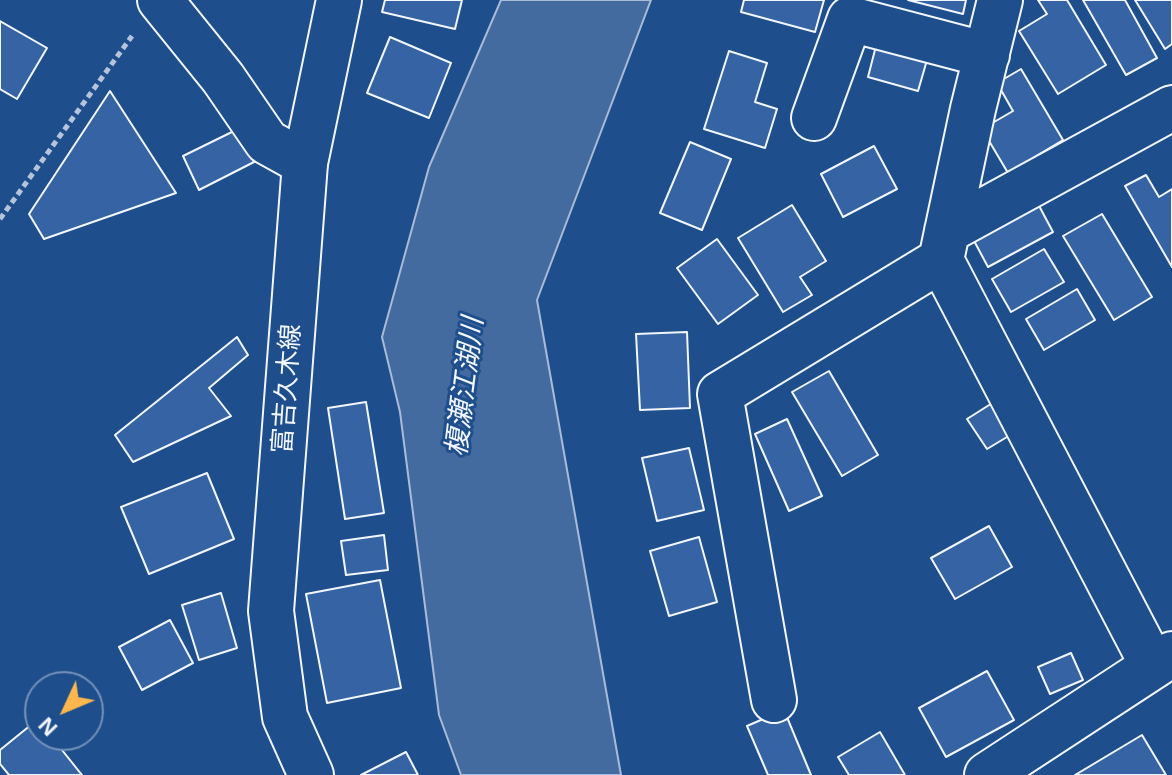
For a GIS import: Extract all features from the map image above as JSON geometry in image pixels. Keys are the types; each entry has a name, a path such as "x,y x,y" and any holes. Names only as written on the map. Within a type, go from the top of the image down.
{"street":[{"path":"160,0 223,78 267,142 305,163"},
{"name":"富吉久木線","path":"311,775 285,717 271,611 305,163 339,0"},
{"path":"987,775 1166,661 944,246 1000,0"},
{"path":"814,118 850,19 987,55"},
{"path":"774,700 720,394 944,246 1172,108"}],"path":[{"path":"0,219 133,35"}],"water":[{"name":"榎瀬江湖川","path":"501,0 651,0 537,300 621,775 461,775 439,715 400,412 382,337 429,167"}],"building":[{"path":"385,0 462,0 455,29 382,12"},
{"path":"744,0 824,0 815,32 741,12"},
{"path":"908,0 966,0 963,14"},
{"path":"1038,0 1067,0 1106,65 1058,94 1019,31 1047,14"},
{"path":"1083,0 1125,0 1157,58 1126,75"},
{"path":"1135,0 1172,0 1172,44 1165,49"},
{"path":"0,21 47,48 17,99 0,89"},
{"path":"390,37 451,63 429,118 367,93"},
{"path":"876,46 927,60 918,91 868,77"},
{"path":"729,51 767,63 755,102 777,109 765,148 704,129"},
{"path":"1021,69 1063,140 1008,173 982,129 1013,111 997,83"},
{"path":"110,91 176,193 44,239 29,214"},
{"path":"238,129 254,162 199,190 183,156"},
{"path":"690,142 731,159 702,230 660,213"},
{"path":"874,146 897,189 843,217 821,174"},
{"path":"1146,175 1159,197 1172,189 1172,267 1125,186"},
{"path":"1037,202 1053,232 988,267 972,237"},
{"path":"792,205 826,261 800,277 812,295 783,312 738,238"},
{"path":"1102,214 1152,297 1114,320 1063,236"},
{"path":"717,239 758,295 718,324 677,268"},
{"path":"1044,249 1064,282 1011,312 992,279"},
{"path":"1077,289 1095,320 1044,350 1026,319"},
{"path":"687,332 690,408 640,410 636,334"},
{"path":"237,337 248,355 209,388 231,416 133,462 115,435"},
{"path":"829,371 878,455 842,476 792,392"},
{"path":"997,400 1017,431 987,449 967,419"},
{"path":"366,402 384,513 345,519 328,408"},
{"path":"787,419 822,496 789,511 755,434"},
{"path":"689,448 704,510 657,521 642,458"},
{"path":"207,473 234,539 149,574 121,507"},
{"path":"989,526 1012,567 955,599 931,558"},
{"path":"384,535 388,570 346,575 341,541"},
{"path":"699,537 717,602 669,616 650,551"},
{"path":"380,580 401,688 327,703 306,594"},
{"path":"221,593 237,648 199,660 182,605"},
{"path":"170,620 193,663 142,690 119,647"},
{"path":"1071,653 1083,680 1050,694 1038,667"},
{"path":"987,671 1014,720 946,757 919,708"},
{"path":"784,710 811,775 768,775 747,726"},
{"path":"24,731 24,751 63,751 82,775 9,775 0,764 0,750"},
{"path":"880,732 905,775 849,775 838,757"},
{"path":"1142,735 1166,775 1075,775"},
{"path":"406,752 418,775 361,775"}]}
